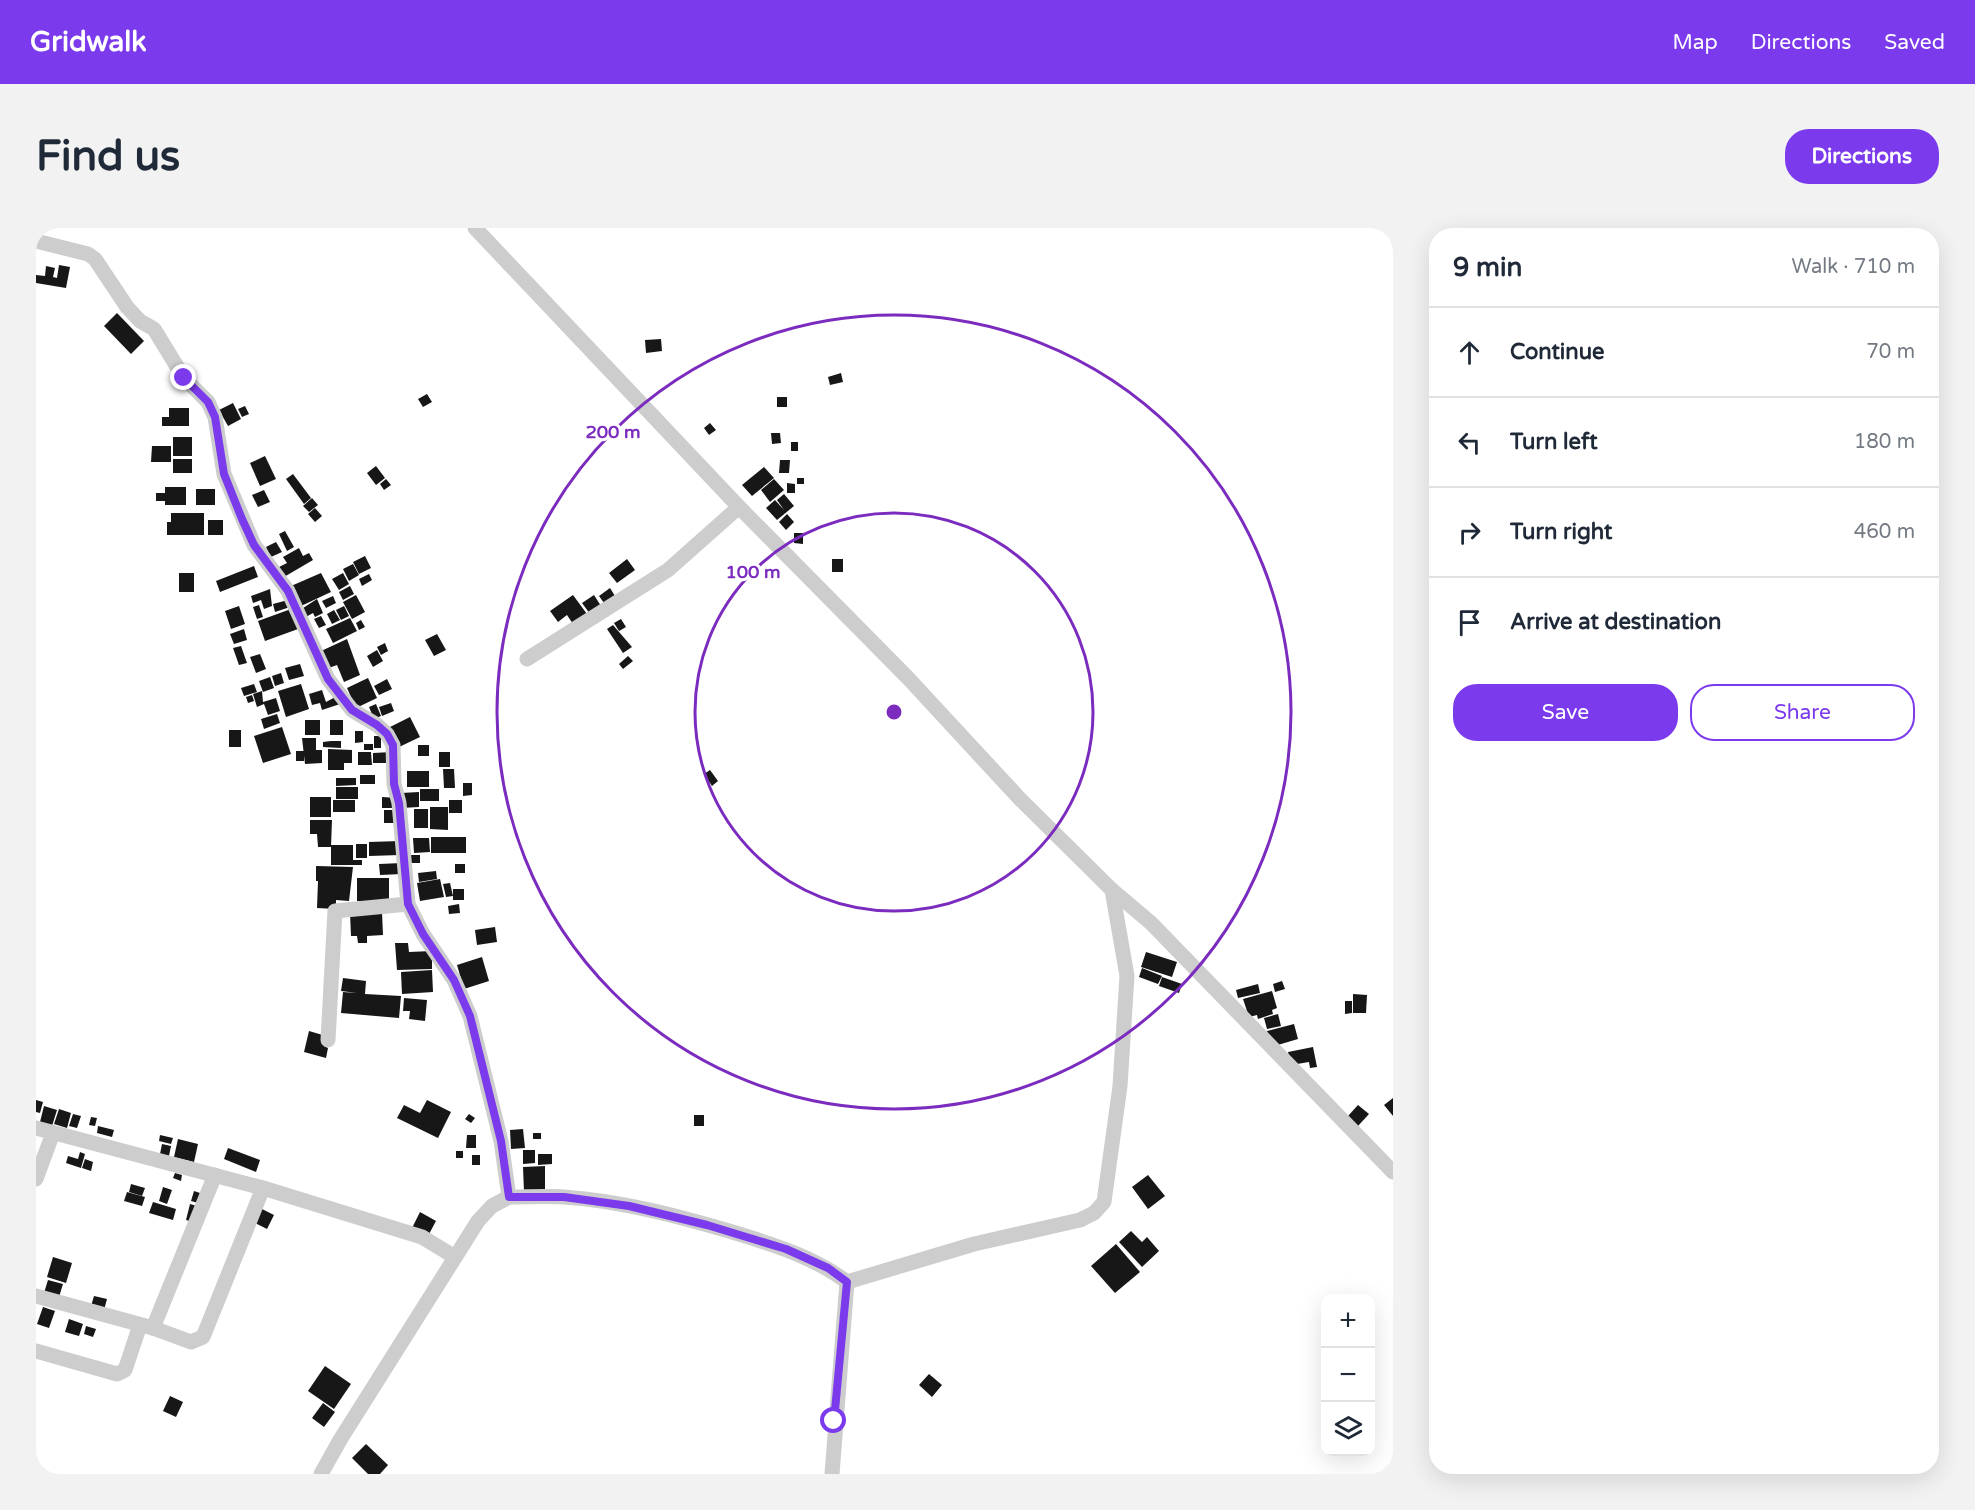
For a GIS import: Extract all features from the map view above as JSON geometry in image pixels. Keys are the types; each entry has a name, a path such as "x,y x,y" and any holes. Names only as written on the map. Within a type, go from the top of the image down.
{"street":[{"path":"476,228 739,507 908,678 1019,798 1112,890 1151,923 1393,1172"},
{"path":"36,241 88,254 95,259 127,308 140,321 154,329 184,378 208,402 215,417 224,474 254,545 288,591 328,679 352,710 377,725 387,734 393,745 394,784 399,803 408,904 423,934 454,980 470,1016 501,1141 509,1197"},
{"path":"527,659 668,570 739,507"},
{"path":"847,1282 974,1244 1080,1220 1094,1213 1104,1202 1120,1086 1127,976 1112,890"},
{"path":"328,1040 335,910 408,904"},
{"path":"36,1128 263,1188 422,1237 455,1257"},
{"path":"36,1179 53,1132"},
{"path":"36,1351 117,1374 125,1370 147,1327 215,1175"},
{"path":"36,1296 147,1327 191,1342 203,1337 263,1188"},
{"path":"321,1474 478,1221 492,1206 509,1197 564,1197 629,1206 707,1225 786,1249 828,1268 847,1282"},
{"path":"832,1474 847,1282"}],"building":[{"path":"59,265 70,267 66,288 36,283 36,275 45,276 46,266 55,268 53,277 57,278"},
{"path":"117,313 144,341 131,354 104,326"},
{"path":"661,339 662,351 646,353 645,340"},
{"path":"841,373 843,382 830,385 828,377"},
{"path":"427,394 432,402 423,407 418,399"},
{"path":"777,397 787,397 787,407 777,407"},
{"path":"233,403 241,419 228,426 219,410"},
{"path":"245,406 249,414 242,417 238,409"},
{"path":"169,408 189,408 189,426 162,426 162,417 169,417"},
{"path":"710,423 716,430 709,435 704,428"},
{"path":"771,433 780,433 781,443 772,444"},
{"path":"173,437 192,437 192,456 173,456"},
{"path":"791,442 798,442 798,451 791,451"},
{"path":"152,446 171,446 171,462 151,462"},
{"path":"265,456 276,479 260,486 250,463"},
{"path":"173,459 192,459 192,473 173,473"},
{"path":"780,460 790,460 789,473 779,473"},
{"path":"376,466 385,478 376,485 367,473"},
{"path":"764,467 774,478 752,496 742,485"},
{"path":"293,474 311,498 304,504 286,479"},
{"path":"797,478 804,478 804,484 797,484"},
{"path":"386,479 391,485 384,490 380,484"},
{"path":"774,479 784,490 770,502 761,490"},
{"path":"787,483 795,484 795,493 787,493"},
{"path":"165,487 186,487 186,505 165,505 165,501 156,501 156,493 165,493"},
{"path":"196,489 215,489 215,505 196,505"},
{"path":"264,490 270,502 258,507 252,495"},
{"path":"784,494 794,506 777,520 766,508 775,500 784,510 777,500"},
{"path":"312,498 318,505 309,512 303,506"},
{"path":"315,508 322,516 315,522 308,514"},
{"path":"171,513 204,513 204,535 167,535 167,522 171,522"},
{"path":"787,514 794,522 786,530 779,522"},
{"path":"208,520 223,520 223,535 208,535"},
{"path":"285,531 294,547 287,551 279,534"},
{"path":"794,533 803,533 803,544 794,543"},
{"path":"276,542 282,552 271,557 266,547"},
{"path":"299,548 303,556 309,553 313,560 284,577 279,567 287,563 283,557"},
{"path":"365,556 371,568 359,574 353,562"},
{"path":"627,559 635,570 617,583 609,573"},
{"path":"832,559 843,559 843,572 832,572"},
{"path":"353,564 359,575 349,581 343,569"},
{"path":"254,566 258,577 220,592 216,581"},
{"path":"179,573 194,573 194,592 179,592"},
{"path":"321,573 331,592 301,606 291,586"},
{"path":"343,573 349,584 339,590 332,579"},
{"path":"369,574 372,580 362,586 359,579"},
{"path":"350,586 354,594 343,600 339,592"},
{"path":"610,588 615,596 604,603 599,596"},
{"path":"270,589 272,606 264,609 261,600 253,603 251,596"},
{"path":"356,595 365,612 352,619 343,602"},
{"path":"573,595 587,614 573,624 567,615 558,622 550,611"},
{"path":"594,595 601,606 590,614 582,603"},
{"path":"333,596 336,603 326,608 322,601"},
{"path":"317,599 323,613 315,617 313,613 304,618 300,610"},
{"path":"288,600 290,607 275,612 273,604"},
{"path":"259,605 263,617 257,619 253,607"},
{"path":"239,606 245,624 231,629 225,611"},
{"path":"344,606 349,616 341,620 336,610"},
{"path":"291,609 298,629 265,641 258,621"},
{"path":"334,610 340,620 332,624 327,614"},
{"path":"321,616 326,625 319,628 314,619"},
{"path":"350,618 357,631 333,643 326,629"},
{"path":"621,619 626,627 619,631 614,623"},
{"path":"361,620 365,627 359,630 356,623"},
{"path":"613,625 632,647 623,653 607,629"},
{"path":"244,629 247,640 234,644 230,634"},
{"path":"437,634 446,650 434,656 425,640"},
{"path":"347,639 360,675 344,682 337,665 326,669 319,652"},
{"path":"385,643 388,651 381,655 377,647"},
{"path":"241,646 247,663 239,665 233,648"},
{"path":"377,650 383,661 373,667 367,656"},
{"path":"260,654 266,669 256,673 250,657"},
{"path":"628,656 633,661 623,669 619,664"},
{"path":"300,664 304,676 289,680 285,668"},
{"path":"281,673 284,683 275,686 272,676"},
{"path":"270,677 274,688 263,692 259,681"},
{"path":"368,678 377,698 356,708 347,688"},
{"path":"387,679 392,689 379,695 374,686"},
{"path":"254,684 257,692 244,696 241,688"},
{"path":"301,684 309,709 286,717 278,691"},
{"path":"322,690 326,702 337,696 340,704 322,710 320,703 312,705 309,694"},
{"path":"262,691 263,702 276,698 280,711 268,715 264,704 257,707 253,694"},
{"path":"252,695 254,701 248,703 246,697"},
{"path":"391,703 394,711 382,716 379,707"},
{"path":"376,704 381,716 374,719 369,707"},
{"path":"277,714 280,723 264,729 261,719"},
{"path":"410,717 420,737 397,748 388,728"},
{"path":"305,720 320,720 320,735 305,735"},
{"path":"330,720 343,720 343,735 330,735"},
{"path":"282,727 291,754 263,763 254,736"},
{"path":"229,730 241,730 241,747 229,747"},
{"path":"355,731 363,731 363,742 355,743"},
{"path":"374,736 381,736 381,748 374,748"},
{"path":"302,738 316,738 316,750 322,750 322,763 305,764"},
{"path":"341,741 341,748 323,747 323,742"},
{"path":"364,744 373,744 373,750 364,750"},
{"path":"418,745 429,745 429,756 418,756"},
{"path":"328,749 352,750 352,763 344,763 344,770 328,770"},
{"path":"296,751 304,751 304,761 296,761"},
{"path":"358,752 371,752 372,765 358,765"},
{"path":"392,752 392,763 373,763 373,753"},
{"path":"439,752 450,752 450,767 439,767"},
{"path":"443,769 454,769 455,788 444,788"},
{"path":"710,770 718,781 712,786 704,774"},
{"path":"407,771 429,771 429,787 407,787"},
{"path":"360,775 375,775 375,784 360,784"},
{"path":"336,778 356,778 356,785 336,786"},
{"path":"463,783 472,783 472,795 463,796"},
{"path":"336,787 358,787 358,799 336,799"},
{"path":"420,789 439,789 439,801 420,801"},
{"path":"419,792 419,807 401,808 401,793"},
{"path":"310,797 331,797 331,817 310,817"},
{"path":"382,797 397,798 397,808 382,808"},
{"path":"333,800 355,800 355,812 333,812"},
{"path":"449,800 462,800 462,813 449,813"},
{"path":"430,807 448,807 448,830 430,829"},
{"path":"414,809 428,809 428,828 414,828"},
{"path":"384,810 397,810 397,823 384,823"},
{"path":"310,820 332,820 331,847 318,847 317,834 310,834"},
{"path":"431,837 466,837 466,853 431,853"},
{"path":"413,838 429,838 430,852 414,853"},
{"path":"400,841 400,855 369,856 369,842"},
{"path":"356,844 367,844 367,858 356,858"},
{"path":"331,845 353,845 353,860 362,860 362,865 331,865"},
{"path":"407,855 420,855 420,863 407,863"},
{"path":"402,863 402,874 380,875 379,864"},
{"path":"455,864 465,864 465,873 455,873"},
{"path":"316,866 353,867 349,901 336,900 336,909 317,908"},
{"path":"436,871 437,879 419,882 418,873"},
{"path":"357,878 389,878 389,901 357,901"},
{"path":"440,879 444,897 420,901 417,883"},
{"path":"450,883 453,896 446,897 443,884"},
{"path":"453,889 464,889 464,900 453,900"},
{"path":"459,904 460,913 449,914 448,906"},
{"path":"382,912 383,935 367,936 367,943 358,943 357,936 351,936 350,913"},
{"path":"495,927 497,942 477,945 475,930"},
{"path":"395,943 408,943 409,952 432,951 432,969 397,970"},
{"path":"1146,952 1177,962 1172,977 1141,967"},
{"path":"482,957 489,981 464,989 457,965"},
{"path":"1142,968 1162,976 1158,984 1139,977"},
{"path":"432,970 433,992 402,994 401,972"},
{"path":"1162,977 1182,984 1179,993 1159,986"},
{"path":"343,978 366,981 365,994 401,996 399,1018 341,1013 343,992 357,993 341,991"},
{"path":"1282,981 1285,989 1275,992 1273,984"},
{"path":"1258,984 1260,993 1238,998 1236,990"},
{"path":"1272,991 1277,1008 1272,1010 1273,1014 1258,1019 1257,1015 1249,1017 1243,999"},
{"path":"1353,994 1367,995 1366,1013 1353,1013"},
{"path":"404,998 427,1000 425,1021 409,1019 410,1011 403,1011"},
{"path":"1345,1001 1352,1001 1352,1013 1345,1014"},
{"path":"1278,1014 1281,1026 1267,1029 1264,1018"},
{"path":"1294,1024 1298,1039 1271,1047 1267,1031"},
{"path":"309,1031 326,1036 324,1046 328,1048 326,1058 304,1052"},
{"path":"1313,1047 1317,1067 1310,1068 1309,1062 1291,1065 1288,1052"},
{"path":"1393,1098 1393,1116 1384,1105"},
{"path":"36,1100 43,1102 40,1113 36,1112"},
{"path":"427,1100 451,1112 438,1138 397,1118 404,1105 420,1113"},
{"path":"1358,1105 1369,1114 1358,1126 1348,1116"},
{"path":"44,1106 57,1110 52,1126 40,1122"},
{"path":"59,1109 71,1113 67,1128 54,1124"},
{"path":"73,1114 81,1116 77,1128 69,1126"},
{"path":"469,1114 475,1118 471,1123 465,1119"},
{"path":"694,1115 704,1115 704,1126 694,1126"},
{"path":"91,1117 97,1118 95,1126 89,1125"},
{"path":"98,1126 114,1130 112,1137 97,1133"},
{"path":"523,1129 525,1148 511,1149 510,1130"},
{"path":"533,1133 541,1133 541,1139 533,1139"},
{"path":"160,1135 173,1138 171,1144 159,1141"},
{"path":"467,1135 476,1135 476,1148 466,1148"},
{"path":"178,1139 198,1144 194,1162 174,1157"},
{"path":"162,1144 171,1146 169,1156 160,1154"},
{"path":"228,1148 260,1160 256,1172 224,1159"},
{"path":"523,1150 535,1150 535,1163 523,1164"},
{"path":"456,1151 463,1151 463,1158 456,1158"},
{"path":"80,1152 85,1154 81,1168 66,1163 68,1156 78,1159"},
{"path":"538,1154 552,1154 552,1164 538,1165"},
{"path":"472,1155 480,1155 480,1165 472,1165"},
{"path":"85,1159 93,1162 91,1171 82,1168"},
{"path":"545,1166 545,1192 524,1192 523,1167"},
{"path":"175,1173 182,1175 181,1181 173,1178"},
{"path":"1148,1175 1165,1196 1148,1209 1132,1187"},
{"path":"131,1184 145,1188 142,1196 129,1192"},
{"path":"163,1187 172,1190 167,1204 159,1201"},
{"path":"194,1191 200,1193 198,1203 191,1201"},
{"path":"127,1192 145,1197 142,1206 124,1201"},
{"path":"153,1202 176,1209 173,1220 149,1213"},
{"path":"190,1204 197,1206 193,1222 186,1220"},
{"path":"260,1208 274,1215 267,1229 253,1222"},
{"path":"420,1212 436,1221 428,1236 412,1228"},
{"path":"1131,1231 1142,1242 1147,1237 1159,1251 1142,1267 1119,1242"},
{"path":"1116,1244 1140,1272 1115,1293 1091,1266"},
{"path":"53,1257 72,1263 66,1283 47,1277"},
{"path":"48,1280 63,1284 59,1297 44,1293"},
{"path":"94,1296 107,1299 104,1310 91,1306"},
{"path":"43,1307 55,1311 49,1328 37,1324"},
{"path":"69,1319 83,1324 79,1336 65,1332"},
{"path":"86,1326 96,1329 93,1337 84,1334"},
{"path":"325,1366 351,1384 334,1409 308,1391"},
{"path":"929,1374 942,1385 932,1397 919,1385"},
{"path":"170,1396 183,1402 176,1417 163,1411"},
{"path":"323,1403 335,1412 324,1427 312,1418"},
{"path":"366,1444 388,1465 380,1474 368,1474 352,1458"}],"route":[{"path":"184,378 208,402 215,417 224,474 242,519 254,545 288,591 315,656 328,679 352,710 377,725 387,734 393,745 394,784 399,803 408,904 423,934 454,980 470,1016 482,1055 501,1141 509,1197 564,1197 629,1206 707,1225 786,1249 828,1268 847,1282 834,1421"}]}
